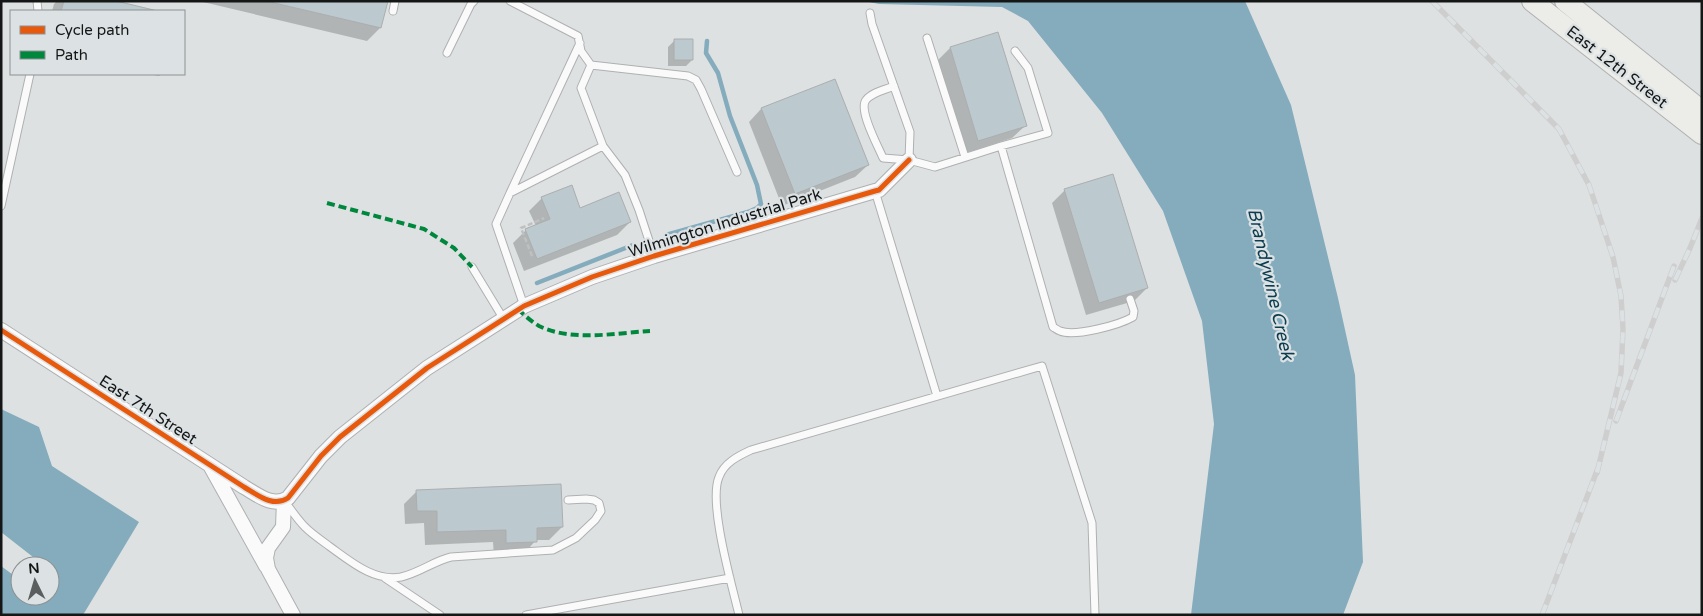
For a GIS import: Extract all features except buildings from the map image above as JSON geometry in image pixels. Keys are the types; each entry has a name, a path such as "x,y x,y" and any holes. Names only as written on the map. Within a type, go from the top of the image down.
{"main road":[{"name":"East 12th Street","path":"1532,1 1654,85 1702,111"},
{"name":"East 12th Street","path":"1565,1 1654,85 1702,134"}],"street":[{"name":"Wilmington Industrial Park","path":"284,501 321,456 340,437 428,368 524,306 592,278 654,256 879,190 909,160"},
{"name":"East 7th Street","path":"1,330 269,501 284,501"},
{"name":"East 7th Street","path":"209,464 268,568 292,615"},
{"path":"268,568 266,558 268,548 283,528 284,501"}],"lane":[{"path":"393,11 395,1"},
{"path":"510,1 578,36 581,51 591,66"},
{"path":"447,53 470,2"},
{"path":"870,13 872,24 910,132 909,160"},
{"path":"927,38 965,157"},
{"path":"524,306 496,224 580,43"},
{"path":"894,86 871,96 864,102 863,109 883,158 909,160 936,168 965,157 1048,133 1028,68 1015,50"},
{"path":"591,66 581,88 603,146 625,175 654,256"},
{"path":"591,66 688,76 696,80 737,172"},
{"path":"1,206 30,75"},
{"path":"510,193 603,146"},
{"path":"1001,146 1053,327 1060,331 1078,332 1124,322 1133,317 1134,311 1130,299"},
{"path":"875,191 937,396"},
{"path":"472,267 503,318"},
{"path":"739,615 718,522 716,490 719,477 725,466 734,458 751,450 1042,366 1092,523 1094,615"},
{"path":"384,578 400,577 413,573 440,560 451,557 534,553 553,550 584,531 601,511 599,503 594,500 568,500"},
{"path":"284,501 310,532 354,564 384,578 440,615"},
{"path":"526,615 730,578"}],"path":[{"path":"532,256 521,228 544,218"}],"water":[{"name":"Brandywine Creek","path":"864,1 1245,1 1291,105 1355,375 1363,562 1343,615 1191,615 1214,424 1202,321 1163,211 1102,113 1028,21 1002,7 879,4"},
{"path":"1,409 39,427 52,466 139,522 83,615 1,615 1,566 10,573 10,606 60,606 60,556 32,556 1,532"}],"waterway":[{"path":"666,235 748,212 761,204 757,185 730,116 718,73 706,53 707,41"},
{"path":"537,283 633,245"}],"railway":[{"path":"1432,1 1559,129 1589,185 1613,257 1621,296 1623,329 1621,373 1597,473"},
{"path":"1675,280 1702,218"},
{"path":"1616,421 1674,266"},
{"path":"1542,615 1598,468"}],"marked path":[{"path":"327,203 424,229 454,248 472,267"},
{"path":"518,309 539,326 565,334 594,335 650,331"}],"cycle path":[{"path":"1,330 255,494 277,502 288,498 321,456 340,437 427,368 524,306 592,277 654,256 879,190 909,160"}]}
